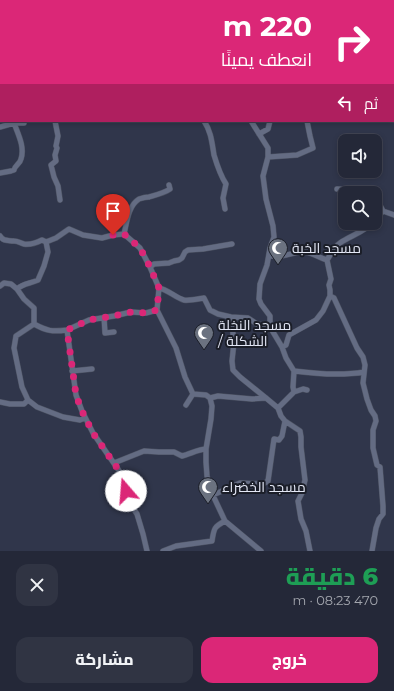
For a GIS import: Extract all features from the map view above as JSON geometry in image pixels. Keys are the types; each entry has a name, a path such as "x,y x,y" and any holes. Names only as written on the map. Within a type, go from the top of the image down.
{"street":[{"path":"0,127 24,122"},
{"path":"56,122 58,136 55,155 56,161 51,165 58,186 60,200"},
{"path":"205,122 208,127 219,173 226,184 223,198 225,209"},
{"path":"252,122 268,148 268,157 263,176 274,237 270,248 267,265 260,284 259,299 270,316 268,326"},
{"path":"259,134 268,129 270,122"},
{"path":"268,157 297,154 313,148 307,122"},
{"path":"0,173 14,170 15,166 21,159 22,146 14,123"},
{"path":"124,234 132,205 140,198 167,191 170,189 169,185"},
{"path":"382,211 394,215"},
{"path":"0,236 2,239 7,241 32,244 42,240 46,242 56,238 69,228 83,235 102,238 124,234 140,248 150,267 159,288 157,310 174,343 185,377 193,394"},
{"path":"282,347 286,345 289,335 316,320 323,311 330,296 330,279 327,260 339,243 363,230"},
{"path":"17,289 23,284 38,280 48,252 46,242"},
{"path":"150,267 154,264 169,263 179,260 188,250 232,244"},
{"path":"269,256 284,256 299,252 307,252 327,260"},
{"path":"0,286 4,283 11,284 17,289 24,299 34,308 34,324"},
{"path":"159,288 162,288 185,300 204,298 210,310 218,314 231,317 248,318 257,324 270,327 294,371 294,392"},
{"path":"330,296 334,298 357,348 363,357 363,383 367,399 376,421 373,430 373,448 377,465 380,467 383,514 379,519 376,528 372,551"},
{"path":"34,324 45,330 67,330 89,320 131,312 146,313 157,310"},
{"path":"104,317 105,333 114,332"},
{"path":"231,317 234,342 232,361 234,370 240,378 278,408 285,421 300,431 300,447 305,480 302,493 298,501 301,519 306,531 310,551"},
{"path":"34,324 16,336 14,348 22,387 28,400 37,407 63,417 80,420 85,418"},
{"path":"67,330 76,395 93,433 122,475 131,505 143,534 147,551"},
{"path":"72,371 92,369"},
{"path":"294,371 321,374 353,374 364,372"},
{"path":"278,408 294,392 303,389 307,390"},
{"path":"193,394 206,395 210,398 212,406 206,449 206,462 207,476 213,495 226,521 261,551"},
{"path":"186,405 193,394"},
{"path":"210,398 218,396 252,399 266,398"},
{"path":"0,402 24,404 28,400"},
{"path":"213,495 240,483 263,484 268,481 274,439 279,440 282,436 285,421"},
{"path":"114,463 144,451 174,452 182,456 201,449 206,449"},
{"path":"163,551 176,546 212,541 213,532 216,526 226,521"}],"place":[{"name":"مسجد الخبة","path":"278,265"},
{"name":"مسجد النخلة / الشكلة","path":"204,350"},
{"name":"مسجد الخضراء","path":"208,504"}],"route":[{"path":"113,235 124,234 140,248 159,288 157,310 146,313 131,312 89,320 67,330 76,395 93,433 122,475 126,491"}]}
